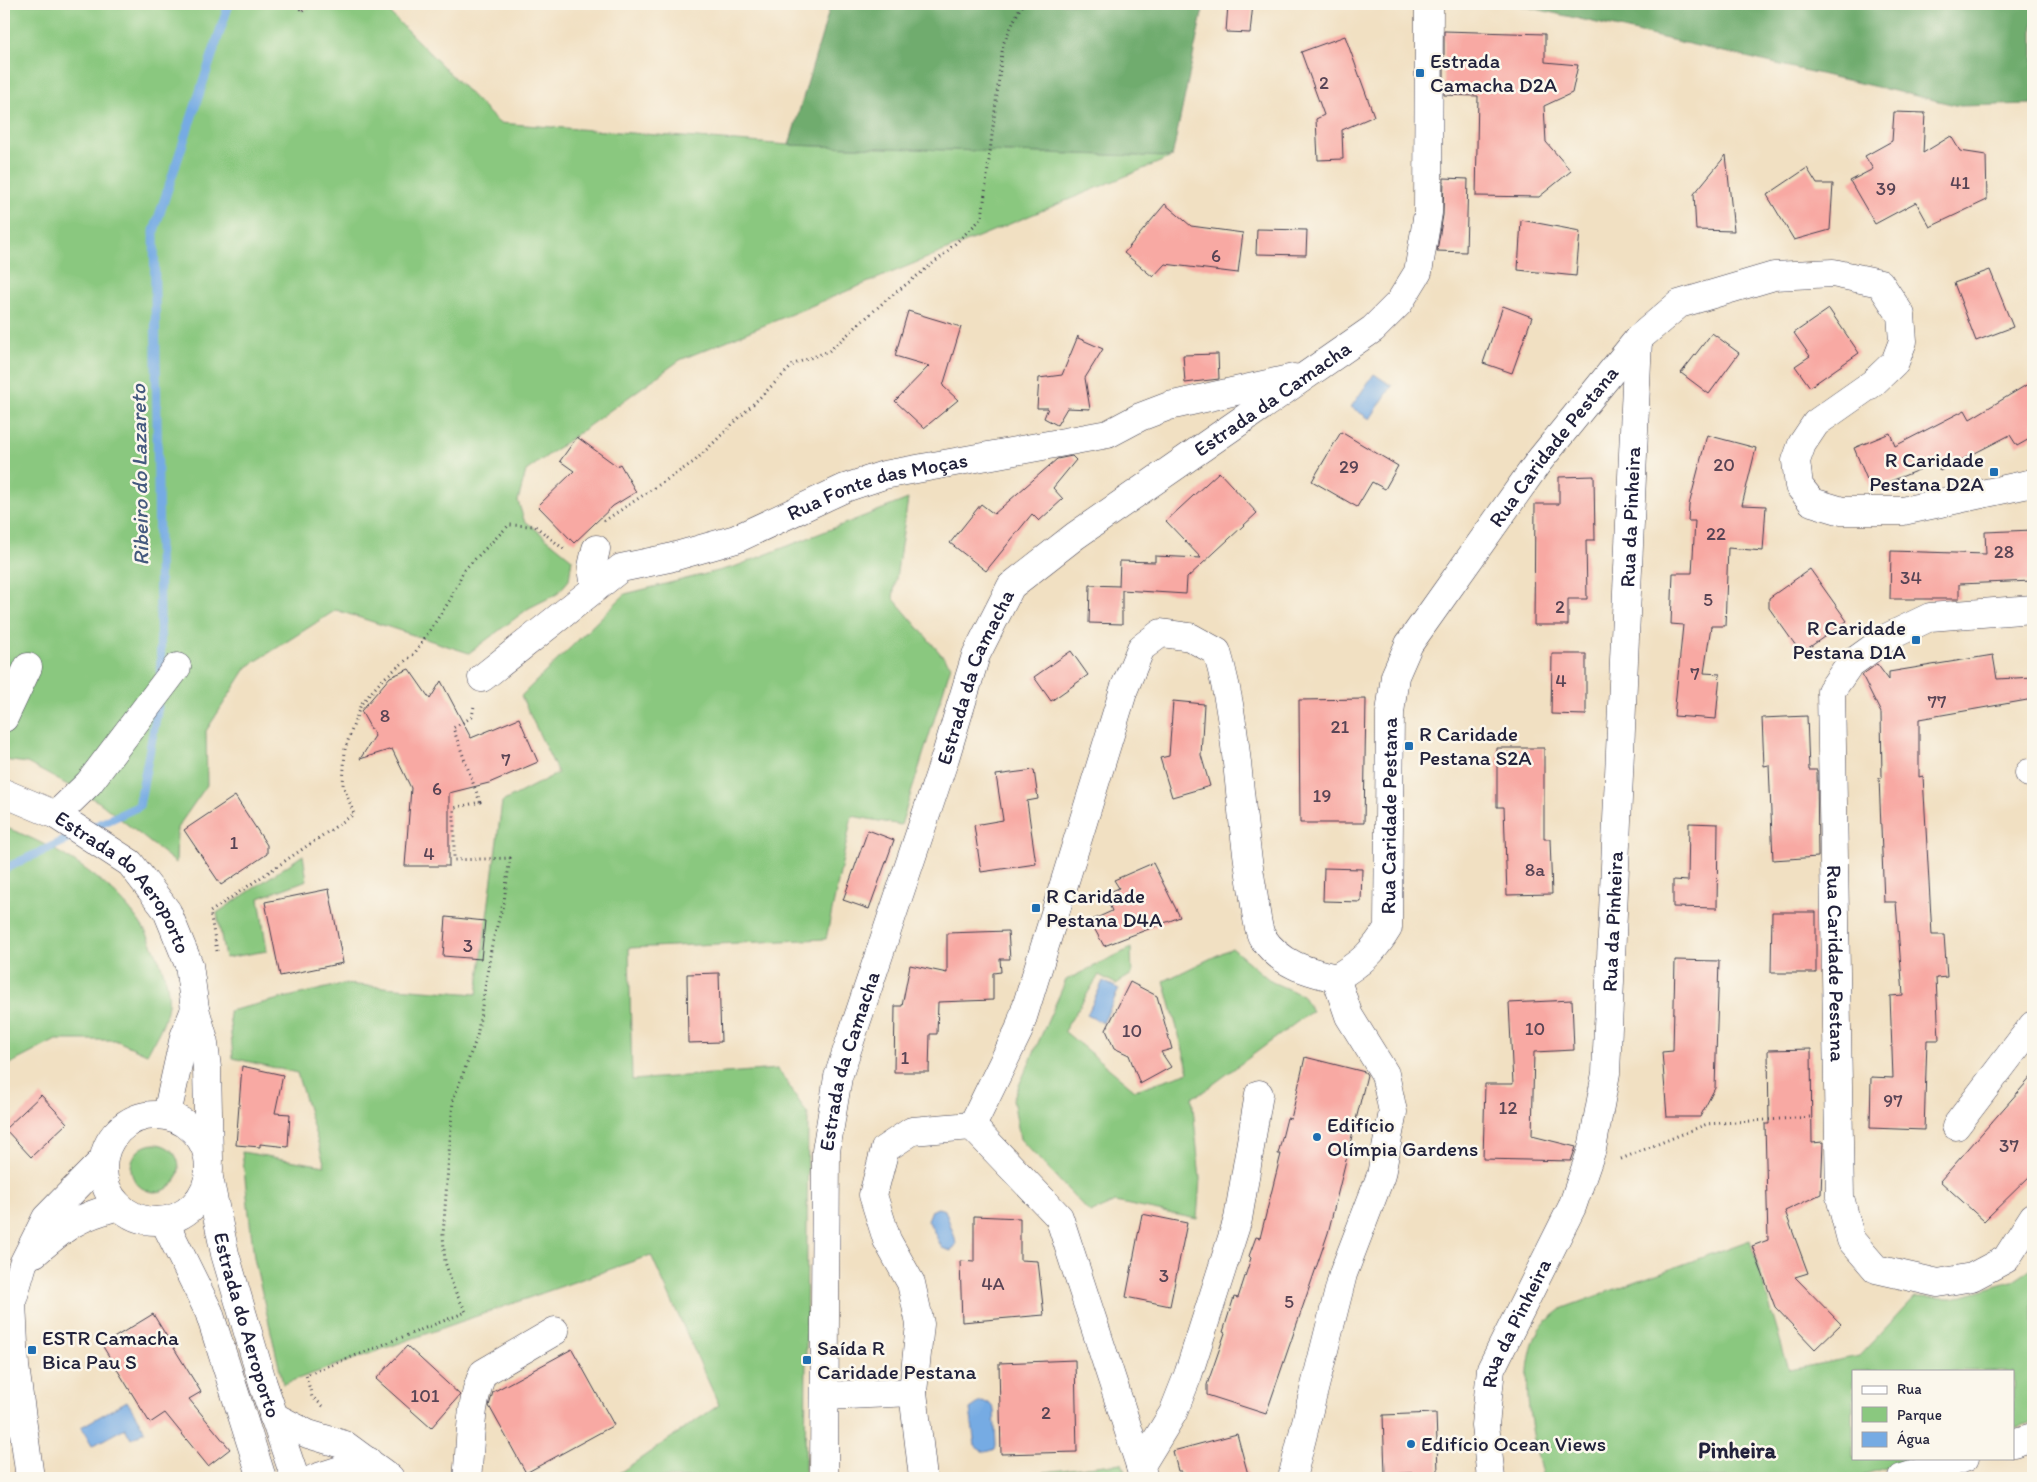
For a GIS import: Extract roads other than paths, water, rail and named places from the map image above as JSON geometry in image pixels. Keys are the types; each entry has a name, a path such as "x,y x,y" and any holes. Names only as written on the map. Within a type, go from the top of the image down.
{"street":[{"name":"Estrada da Camacha","path":"824,1478 826,1151 838,1078 945,758 976,655 1011,586 1075,536 1373,329 1398,303 1418,272 1428,214 1429,4"},
{"name":"Rua Caridade Pestana","path":"1336,978 1362,962 1377,946 1388,928 1390,713 1396,676 1409,644 1539,461 1638,339 1679,304 1774,276 1834,273 1880,283 1901,315 1903,341 1895,362 1873,384 1816,422 1802,444 1796,461 1799,486 1812,502 1842,511 1903,511 2033,483"},
{"name":"Rua da Pinheira","path":"1491,1478 1484,1425 1491,1369 1572,1207 1592,1149 1606,1073 1638,339"},
{"name":"Rua Fonte das Moças","path":"482,678 621,568 669,558 736,539 845,488 884,475 1108,434 1140,417 1169,406 1308,375"},
{"path":"595,588 592,567 597,537"},
{"name":"Rua Caridade Pestana","path":"2033,609 1930,617 1888,637 1849,666 1831,691 1842,1206 1851,1240 1876,1269 1938,1284 1972,1277 2006,1259 2033,1217"},
{"path":"972,1126 1019,1030 1124,689 1141,648 1161,633 1190,637 1217,652 1228,688 1246,855 1261,936 1280,956 1300,969 1336,978 1349,1016 1385,1074 1393,1112 1381,1175 1343,1274 1292,1478"},
{"path":"4,718 28,667"},
{"path":"67,821 89,783 177,667"},
{"name":"Estrada do Aeroporto","path":"4,793 67,821 130,863 167,910 189,966 195,1009 203,1036 208,1068 209,1169 225,1254 273,1416 303,1477"},
{"name":"Estrada do Aeroporto","path":"167,1114 184,1037 195,1009"},
{"path":"1956,1126 2033,1024"},
{"path":"1142,1473 1173,1413 1188,1375 1235,1228 1259,1094"},
{"path":"30,1478 14,1366 8,1302 23,1264 46,1218 102,1161 108,1145 120,1129 136,1118 167,1114 191,1127 203,1142 209,1169 202,1196 192,1207 180,1216 164,1221 148,1221 132,1216 119,1206 110,1194 104,1179 102,1161"},
{"path":"923,1478 913,1392 920,1324 910,1283 887,1240 873,1195 885,1149 912,1131 972,1126"},
{"path":"972,1126 1059,1217 1142,1473"},
{"path":"23,1264 62,1228 88,1214 119,1206"},
{"name":"Estrada do Aeroporto","path":"164,1221 209,1312 262,1478"},
{"path":"467,1478 476,1398 478,1385 483,1373 555,1331"},
{"path":"825,1396 913,1392"},
{"path":"273,1416 308,1434 345,1445 390,1478"},
{"name":"Estrada do Aeroporto","path":"246,1432 303,1477"},
{"path":"2014,1443 2033,1437"},
{"path":"1902,1478 1959,1460"},
{"path":"303,1477 368,1461"}],"water":[{"path":"1374,374 1392,386 1370,419 1351,407"},
{"path":"1103,981 1119,989 1103,1023 1087,1015"},
{"path":"938,1208 945,1210 955,1238 956,1245 951,1251 942,1248 928,1220 932,1210"},
{"path":"127,1401 145,1431 131,1439 125,1428 92,1446 81,1427"},
{"path":"980,1402 989,1403 994,1409 996,1445 995,1449 987,1452 975,1446 970,1409"}],"waterway":[{"name":"Ribeiro do Lazareto","path":"161,676 154,231 229,4"},
{"name":"Ribeiro do Lazareto","path":"4,869 139,806 158,707"}],"place":[{"name":"Estrada Camacha D2A","path":"1420,73"},
{"name":"R Caridade Pestana D2A","path":"1994,472"},
{"name":"R Caridade Pestana D1A","path":"1916,640"},
{"name":"R Caridade Pestana S2A","path":"1409,746"},
{"name":"R Caridade Pestana D4A","path":"1036,908"},
{"name":"Edifício Olímpia Gardens","path":"1317,1137"},
{"name":"ESTR Camacha Bica Pau S","path":"32,1350"},
{"name":"Saída R Caridade Pestana","path":"807,1360"},
{"name":"Edifício Ocean Views","path":"1411,1444"}],"district":[{"name":"Pinheira","path":"1737,1450"}]}
